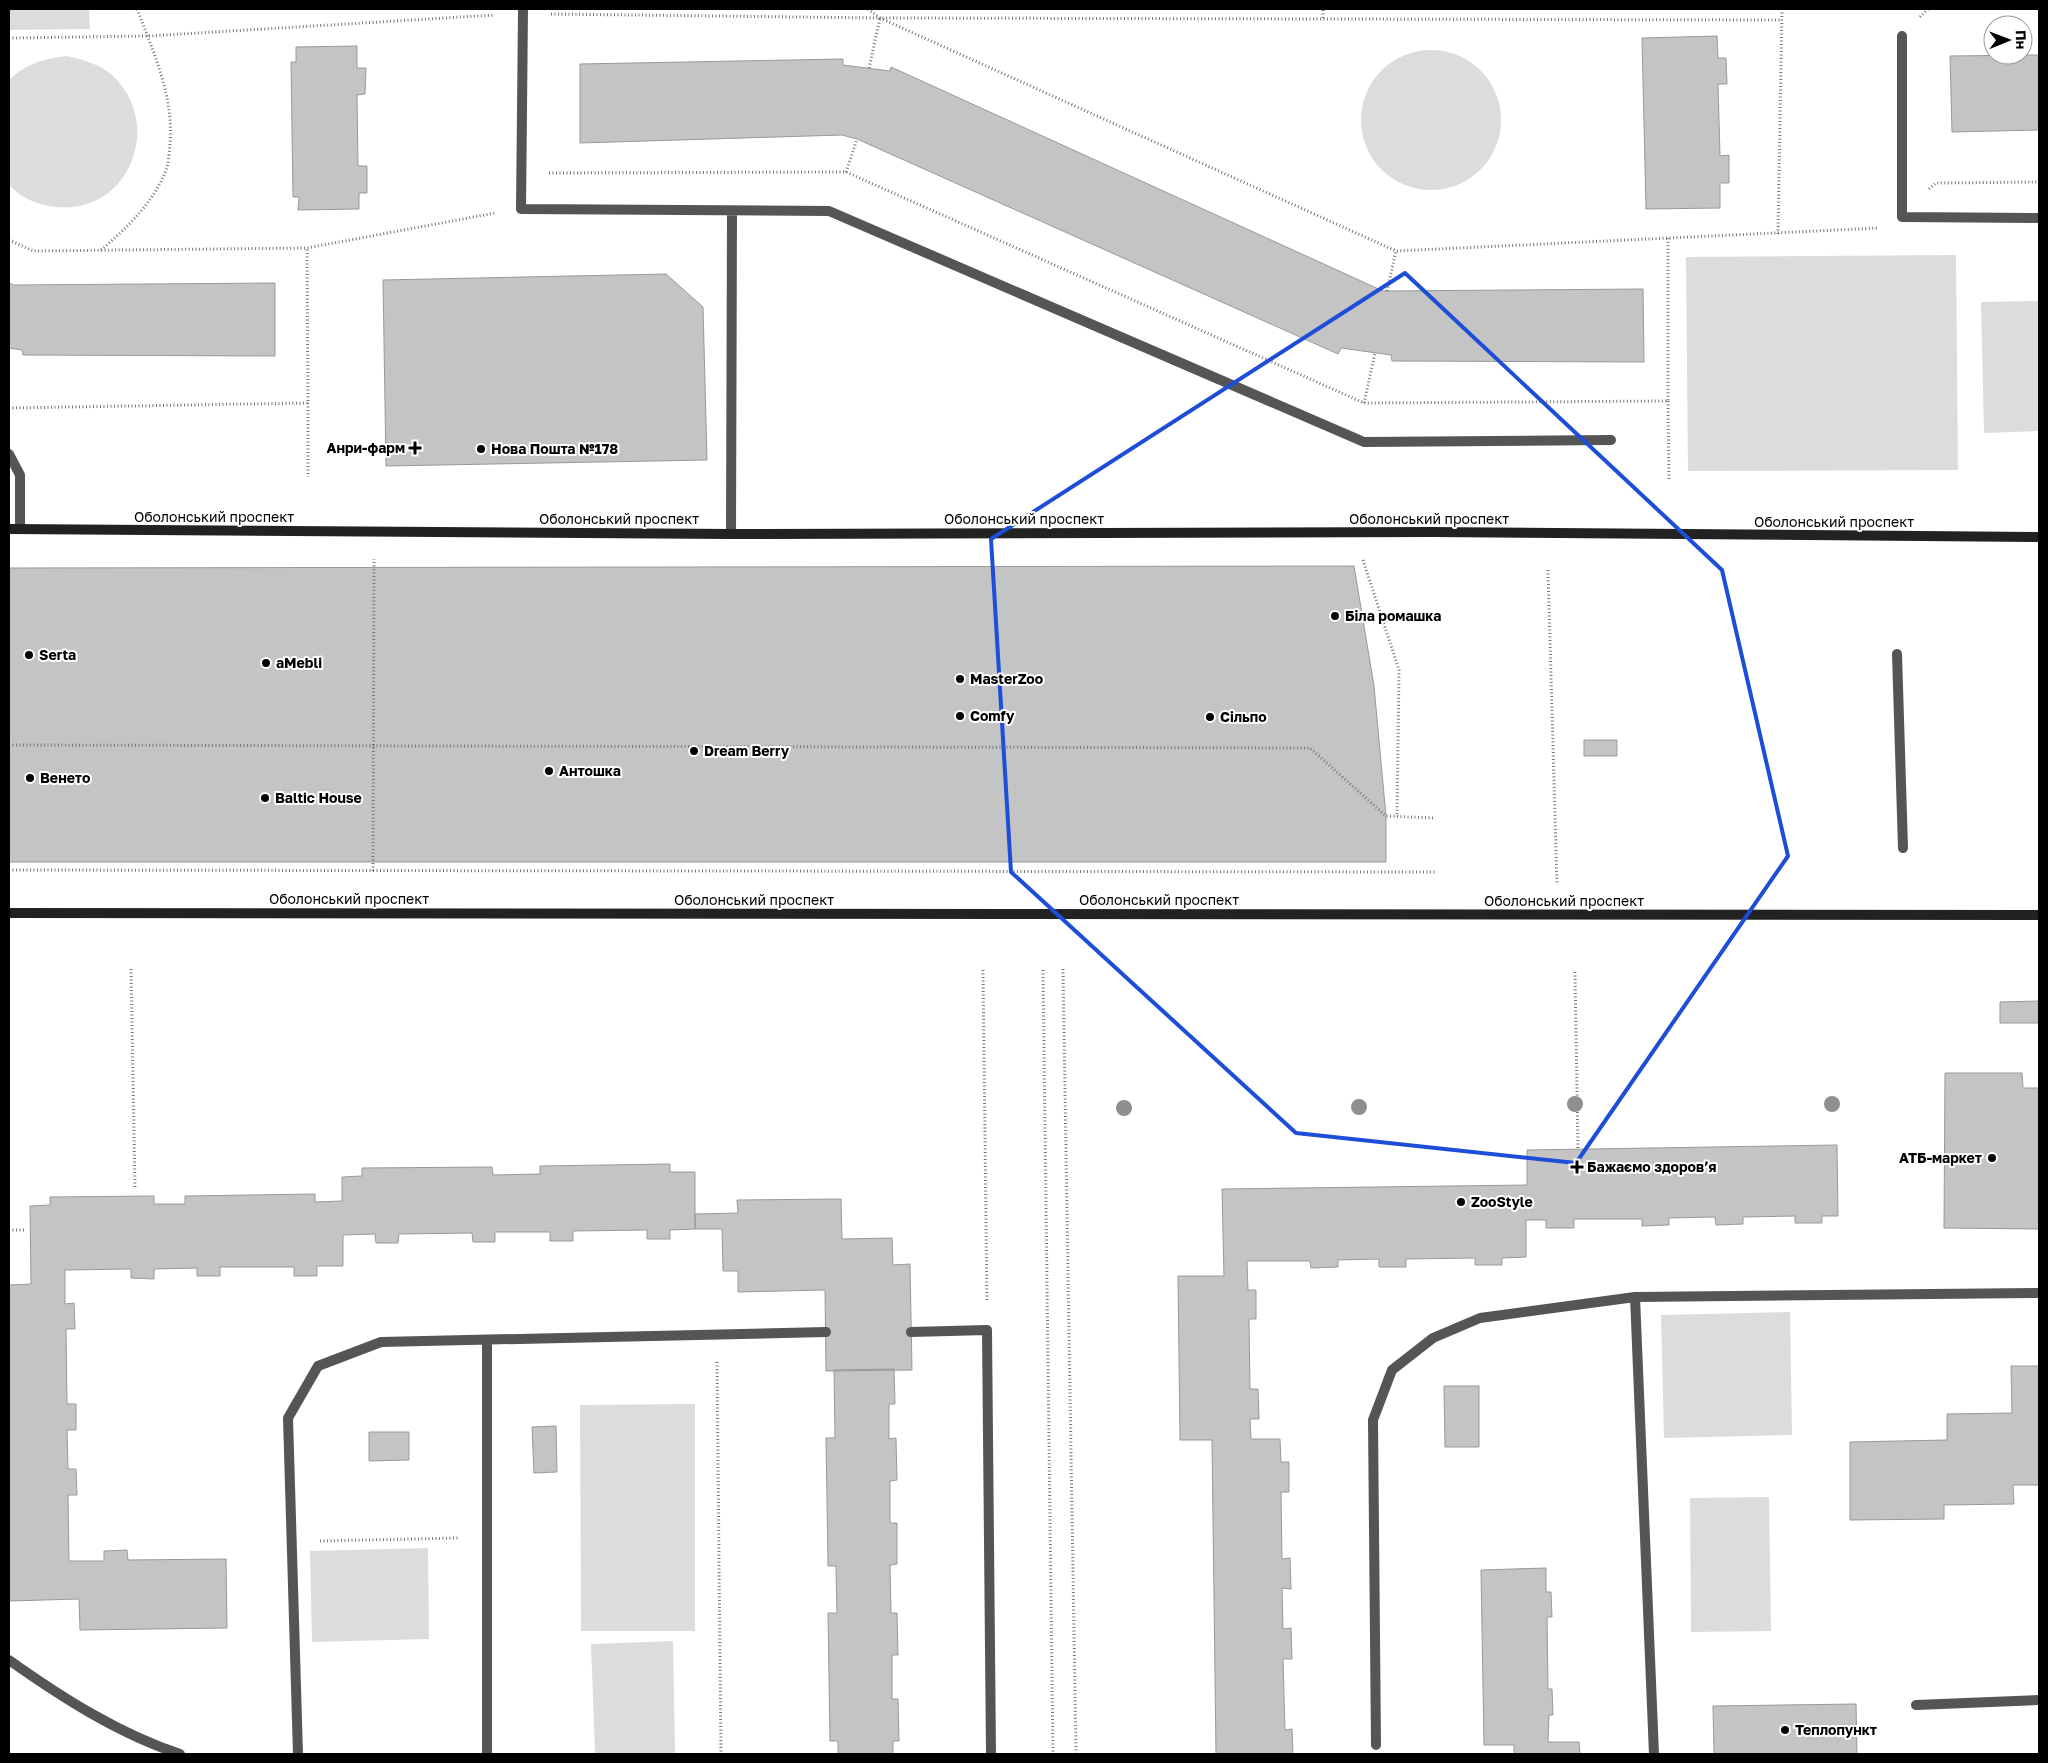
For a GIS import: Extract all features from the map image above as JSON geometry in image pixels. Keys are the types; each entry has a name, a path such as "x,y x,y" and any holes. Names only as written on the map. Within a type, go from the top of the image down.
{"main road":[{"name":"Оболонський проспект","path":"9,529 731,534 1432,532 2039,537"},
{"name":"Оболонський проспект","path":"9,913 2039,915"}],"lane":[{"path":"523,11 521,209 829,211 1364,442 1610,440"},
{"path":"1902,36 1902,217 2039,218"},
{"path":"731,534 732,211"},
{"path":"9,454 20,475 20,529"},
{"path":"1898,654 1903,848"},
{"path":"1376,1745 1374,1420 1392,1370 1433,1338 1480,1318 1635,1297 2039,1293"},
{"path":"1635,1297 1654,1754"},
{"path":"911,1332 987,1330 991,1754"},
{"path":"298,1754 288,1418 318,1366 381,1342 826,1332"},
{"path":"487,1340 487,1754"},
{"path":"9,1660 38,1681 91,1712 152,1745 180,1754"},
{"path":"1916,1705 2039,1700"}],"path":[{"path":"100,250 119,235 150,201 168,166 171,125 164,81 137,9"},
{"path":"868,9 880,18 1396,251 1878,229"},
{"path":"1778,234 1782,9"},
{"path":"1323,10 1323,19"},
{"path":"9,38 148,36 523,11 880,18 1782,20"},
{"path":"869,68 880,18"},
{"path":"846,172 857,139"},
{"path":"521,173 846,172 1364,403 1668,401"},
{"path":"1936,184 2039,182"},
{"path":"9,240 33,251 307,248 521,209"},
{"path":"1668,238 1669,481"},
{"path":"307,248 308,477"},
{"path":"1387,291 1396,251"},
{"path":"1364,403 1375,353"},
{"path":"9,408 308,403"},
{"path":"1360,552 1399,670 1397,817"},
{"path":"373,871 374,567"},
{"path":"1548,570 1557,885"},
{"path":"9,745 1310,748 1386,816 1435,818"},
{"path":"9,870 1435,872"},
{"path":"131,969 135,1190"},
{"path":"1063,969 1076,1754"},
{"path":"983,970 987,1330"},
{"path":"1043,970 1052,1754"},
{"path":"1575,972 1578,1149"},
{"path":"9,1230 25,1230"},
{"path":"716,1334 721,1754"},
{"path":"292,1541 487,1537"}],"highlighted area":[{"path":"1405,273 1722,570 1788,856 1576,1163 1296,1133 1011,872 991,539"}],"shaded area":[{"path":"9,9 89,9 90,29 9,30"},
{"path":"1431,50 1445,51 1458,55 1480,71 1496,93 1500,106 1500,134 1496,147 1480,169 1458,185 1445,189 1431,190 1417,189 1404,185 1382,169 1366,147 1362,134 1361,120 1362,106 1366,93 1382,71 1404,55 1417,51"},
{"path":"67,56 97,65 112,75 128,95 136,117 137,140 131,162 120,182 103,197 82,206 56,207 42,205 30,200 19,194 9,185 9,80 22,70 36,63"},
{"path":"1956,255 1958,470 1688,471 1686,257"},
{"path":"2039,301 2039,431 1984,433 1981,302"},
{"path":"1790,1312 1792,1435 1664,1438 1661,1315"},
{"path":"695,1404 695,1631 581,1631 580,1405"},
{"path":"1769,1497 1771,1631 1691,1632 1690,1498"},
{"path":"428,1548 429,1639 312,1642 310,1551"},
{"path":"673,1641 675,1754 595,1754 591,1644"}],"building":[{"path":"1717,36 1718,58 1726,58 1727,84 1718,84 1720,156 1729,155 1729,183 1720,183 1720,208 1646,209 1642,38"},
{"path":"357,46 357,68 366,68 365,94 357,95 358,166 367,166 367,193 359,193 359,209 298,210 299,197 293,197 291,62 296,62 296,47"},
{"path":"2033,55 2039,55 2039,130 1952,132 1950,56 1983,56 1983,65 2033,65"},
{"path":"843,59 843,65 890,71 891,67 1383,291 1643,289 1644,362 1392,361 1391,355 1341,348 1338,354 857,139 842,135 580,143 580,64"},
{"path":"666,274 703,307 707,460 386,466 383,280"},
{"path":"9,283 14,285 275,283 275,356 23,355 22,350 9,348"},
{"name":"Dream Berry","path":"1354,566 1374,686 1386,816 1386,862 9,862 9,568"},
{"path":"1584,740 1617,740 1617,756 1584,756"},
{"path":"2039,1001 2039,1023 2000,1023 2000,1002"},
{"name":"АТБ-маркет","path":"1945,1073 2022,1073 2023,1088 2039,1088 2039,1229 1944,1228"},
{"path":"1837,1145 1838,1216 1822,1216 1822,1223 1795,1223 1795,1216 1743,1217 1743,1224 1716,1225 1715,1217 1669,1218 1669,1225 1642,1226 1642,1219 1574,1219 1574,1228 1546,1228 1546,1220 1526,1220 1526,1257 1502,1258 1502,1265 1475,1265 1475,1258 1406,1259 1406,1267 1379,1267 1379,1259 1338,1260 1338,1267 1311,1268 1310,1261 1247,1261 1248,1290 1256,1290 1256,1319 1249,1319 1250,1389 1258,1389 1259,1419 1250,1419 1251,1439 1280,1439 1281,1462 1289,1462 1289,1492 1281,1492 1282,1559 1290,1558 1291,1589 1282,1588 1283,1629 1291,1628 1292,1659 1283,1659 1285,1730 1292,1729 1293,1754 1216,1754 1212,1440 1180,1440 1178,1276 1224,1276 1222,1189 1527,1185 1527,1150"},
{"path":"670,1164 670,1172 695,1172 695,1229 670,1230 670,1239 647,1239 647,1230 573,1231 573,1241 550,1241 550,1232 495,1232 495,1242 473,1242 472,1233 399,1234 398,1243 376,1243 375,1234 343,1235 343,1266 317,1266 317,1276 294,1276 294,1267 220,1267 220,1276 197,1276 197,1268 154,1269 154,1279 131,1278 131,1269 65,1270 65,1304 74,1303 75,1329 66,1329 67,1404 76,1404 76,1430 67,1430 68,1469 76,1469 77,1495 68,1495 69,1561 104,1561 104,1551 127,1550 128,1560 226,1559 227,1628 80,1630 79,1599 9,1601 9,1285 31,1284 30,1206 50,1205 50,1197 154,1196 154,1204 185,1204 185,1196 315,1194 315,1202 342,1201 342,1177 362,1176 362,1168 492,1167 493,1175 540,1174 540,1166"},
{"path":"841,1199 842,1239 892,1238 893,1265 910,1264 912,1370 826,1371 825,1290 738,1292 738,1271 723,1271 722,1229 695,1229 695,1214 738,1213 737,1200"},
{"path":"2011,1366 2039,1366 2039,1485 2013,1485 2014,1504 1944,1505 1944,1519 1850,1520 1850,1442 1947,1440 1947,1414 2012,1413"},
{"path":"894,1369 895,1404 889,1404 889,1439 896,1438 897,1480 890,1481 890,1523 897,1523 897,1564 890,1565 891,1613 897,1613 898,1655 892,1655 892,1699 898,1699 899,1741 893,1741 893,1754 838,1754 838,1741 830,1741 828,1613 837,1613 836,1566 828,1566 826,1438 835,1438 834,1370"},
{"path":"1444,1386 1479,1386 1479,1447 1445,1447"},
{"path":"556,1426 557,1472 534,1473 532,1427"},
{"path":"369,1432 409,1432 409,1460 369,1461"},
{"path":"1546,1568 1546,1592 1551,1592 1552,1617 1547,1617 1548,1689 1552,1689 1553,1715 1549,1715 1548,1742 1579,1742 1580,1754 1514,1754 1514,1745 1484,1745 1481,1570"},
{"name":"Теплопункт","path":"1856,1704 1857,1754 1714,1754 1713,1706"}],"place":[{"name":"Анри-фарм","path":"415,448"},
{"name":"Нова Пошта №178","path":"481,449"},
{"name":"Біла ромашка","path":"1335,616"},
{"name":"Serta","path":"29,655"},
{"name":"aMebli","path":"266,663"},
{"name":"MasterZoo","path":"960,679"},
{"name":"Comfy","path":"960,716"},
{"name":"Сільпо","path":"1210,717"},
{"name":"Dream Berry","path":"694,751"},
{"name":"Антошка","path":"549,771"},
{"name":"Венето","path":"30,778"},
{"name":"Baltic House","path":"265,798"},
{"name":"АТБ-маркет","path":"1992,1158"},
{"name":"Бажаємо здоровʼя","path":"1577,1167"},
{"name":"ZooStyle","path":"1461,1202"},
{"name":"Теплопункт","path":"1785,1730"}]}
